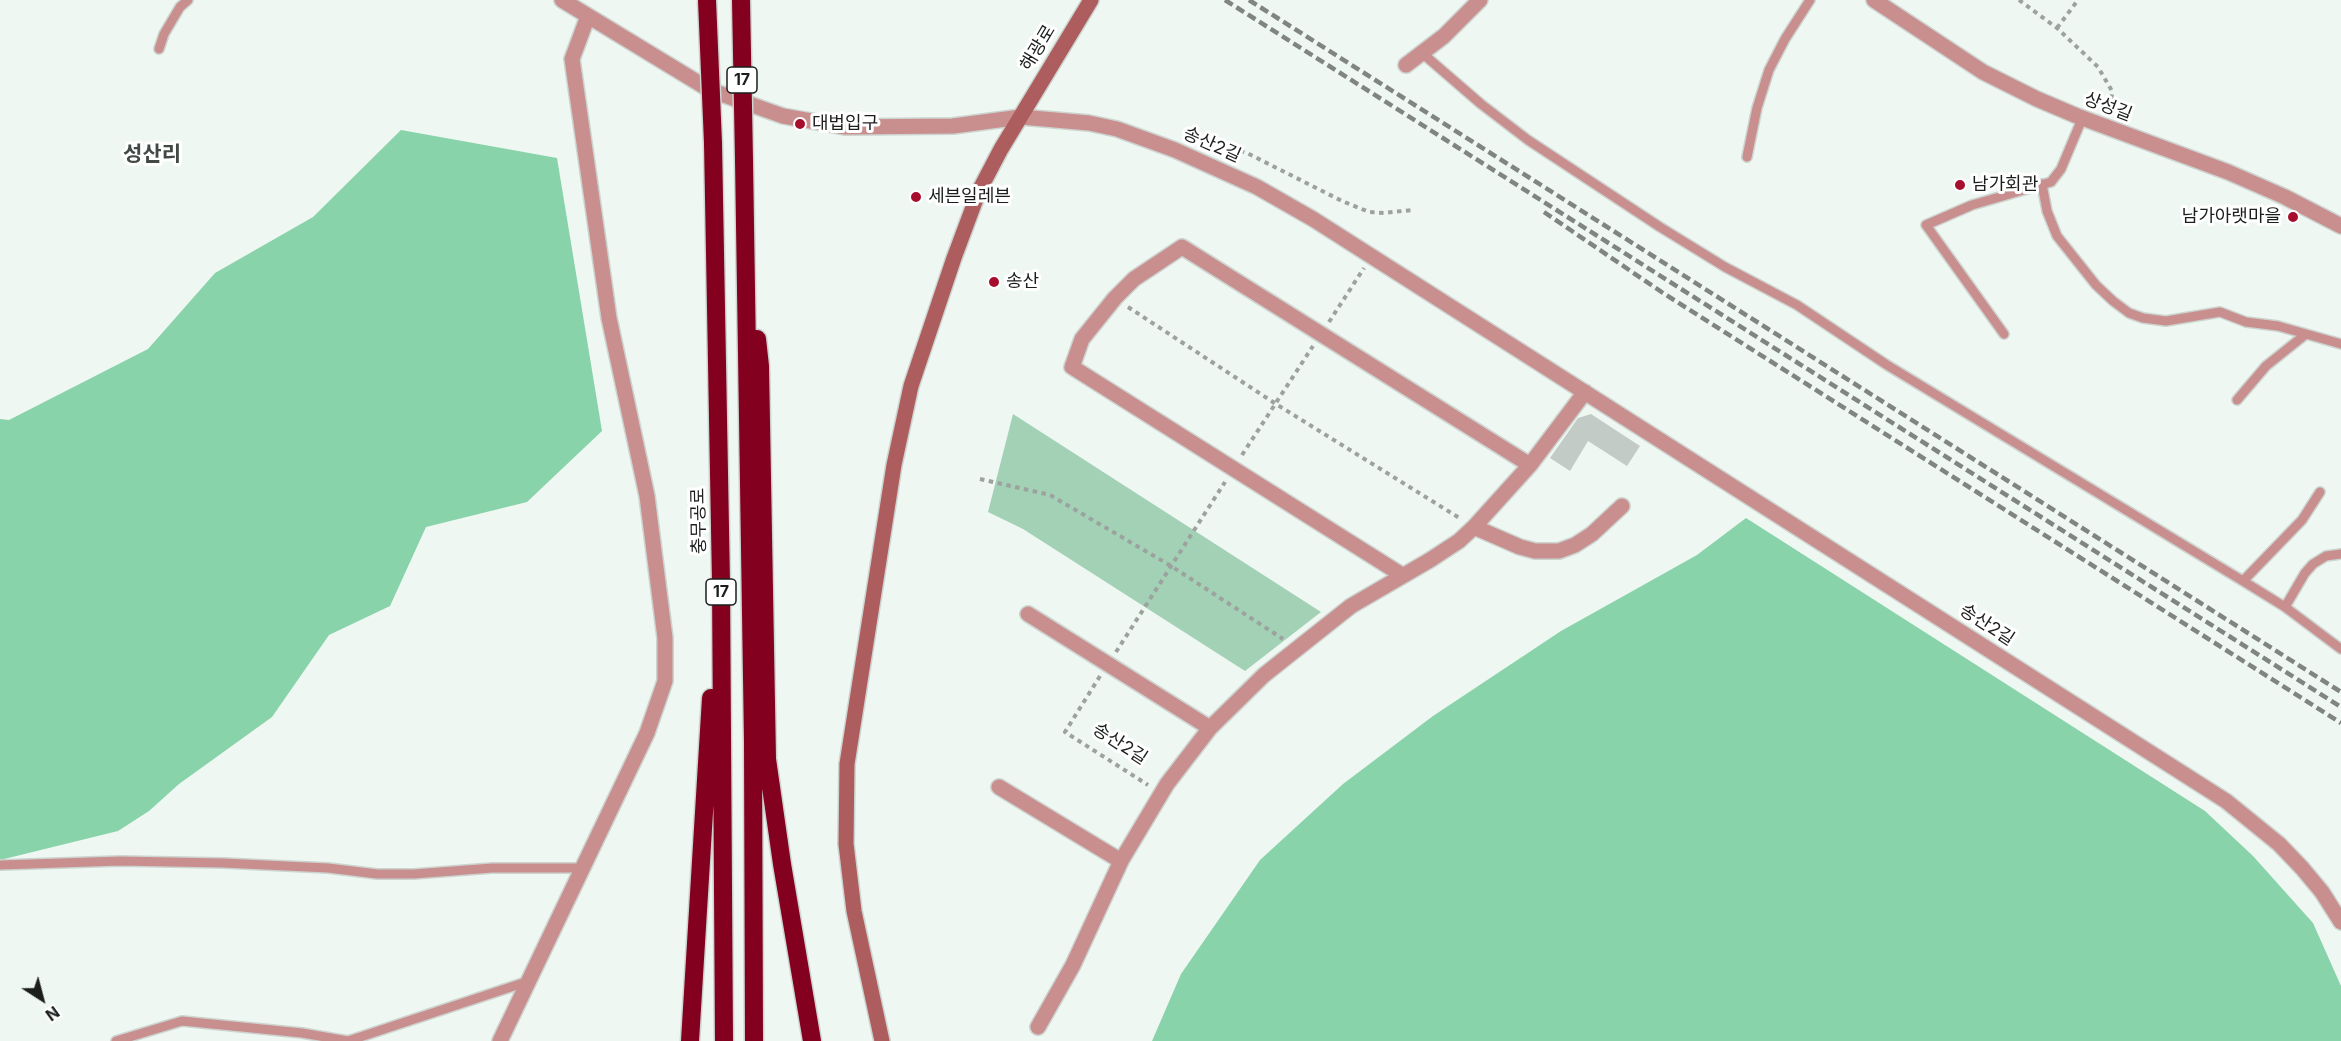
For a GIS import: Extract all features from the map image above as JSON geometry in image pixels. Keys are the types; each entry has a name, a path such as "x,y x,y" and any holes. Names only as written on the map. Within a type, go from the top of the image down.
{"highway":[{"name":"충무공로","path":"707,0 713,143 721,583 724,1041"},
{"name":"17","path":"741,0 753,754 754,1041"},
{"path":"746,255 760,366 767,759 812,1041"},
{"path":"690,1041 713,651 721,583"}],"main road":[{"name":"해광로","path":"882,1041 854,910 846,844 847,764 894,465 911,386 979,191 1091,0"}],"street":[{"name":"송산2길","path":"562,0 710,90 783,116 845,127 953,126 1021,117 1089,123 1117,129 1206,164 1284,202 2226,801 2279,844 2302,868 2322,892 2341,922"},
{"path":"1406,65 1461,20 1480,0"},
{"name":"상성길","path":"1874,0 1983,72 2082,118 2228,172 2285,197 2341,226"},
{"path":"500,1041 658,706 665,681 665,638 647,496 609,318 572,59 588,16"},
{"path":"1402,575 1072,367 1082,339 1114,298 1134,279 1182,247 1530,465"},
{"path":"1038,1027 1073,965 1121,861 1161,794 1210,728 1296,647 1351,606 1459,541 1530,465 1585,392"},
{"path":"1474,527 1520,547 1559,551 1575,545 1592,534 1622,506"},
{"path":"1028,614 1210,728"},
{"path":"999,787 1121,861"}],"lane":[{"path":"159,50 164,34 180,7 188,0"},
{"path":"1747,157 1757,108 1769,70 1785,39 1810,0"},
{"path":"1422,53 1528,140 1660,226 1725,267 1797,305 1887,364 2243,581 2284,607 2341,650"},
{"path":"2004,334 1926,225 1972,205 2051,182 2061,169 2082,118"},
{"path":"2042,184 2047,212 2057,236 2096,285 2129,313 2143,318 2166,321 2220,312 2246,322 2278,326 2341,344"},
{"path":"2237,400 2266,366 2306,334"},
{"path":"2243,581 2302,520 2320,492"},
{"path":"2284,607 2313,564 2326,556 2341,554"},
{"path":"0,865 120,861 223,863 405,874 492,868 583,868"},
{"path":"116,1041 182,1021 302,1033 348,1041 529,981"}],"path":[{"path":"2019,0 2057,28 2098,67 2108,81 2113,100 2108,128"},
{"path":"2057,28 2078,0"},
{"path":"1206,164 1237,150 1360,209 1384,213 1412,210"},
{"name":"송산2길","path":"1161,794 1065,732 1371,256"},
{"path":"1114,298 1276,404 1474,527"},
{"path":"980,479 1050,495 1171,566 1296,647"}],"green space":[{"path":"401,130 557,158 602,431 527,502 426,527 390,606 329,635 272,717 179,784 149,811 118,831 0,860 0,419 9,420 148,349 215,273 313,217"},
{"path":"1013,414 1321,612 1245,671 1023,529 988,512"},
{"path":"1746,518 2205,811 2253,856 2313,923 2341,986 2341,1041 1152,1041 1181,974 1260,860 1343,784 1433,716 1561,631 1697,555"}],"building":[{"path":"1591,414 1640,446 1627,466 1588,441 1570,471 1550,458 1578,418"}],"railway":[{"path":"1225,0 2341,707"},
{"path":"1249,0 2341,692"},
{"path":"1544,212 1663,293 2341,723"}],"place":[{"name":"대법입구","path":"800,124"},
{"name":"남가회관","path":"1960,185"},
{"name":"세븐일레븐","path":"916,197"},
{"name":"남가아랫마을","path":"2293,217"},
{"name":"송산","path":"994,282"}],"district":[{"name":"성산리","path":"152,155"}]}
